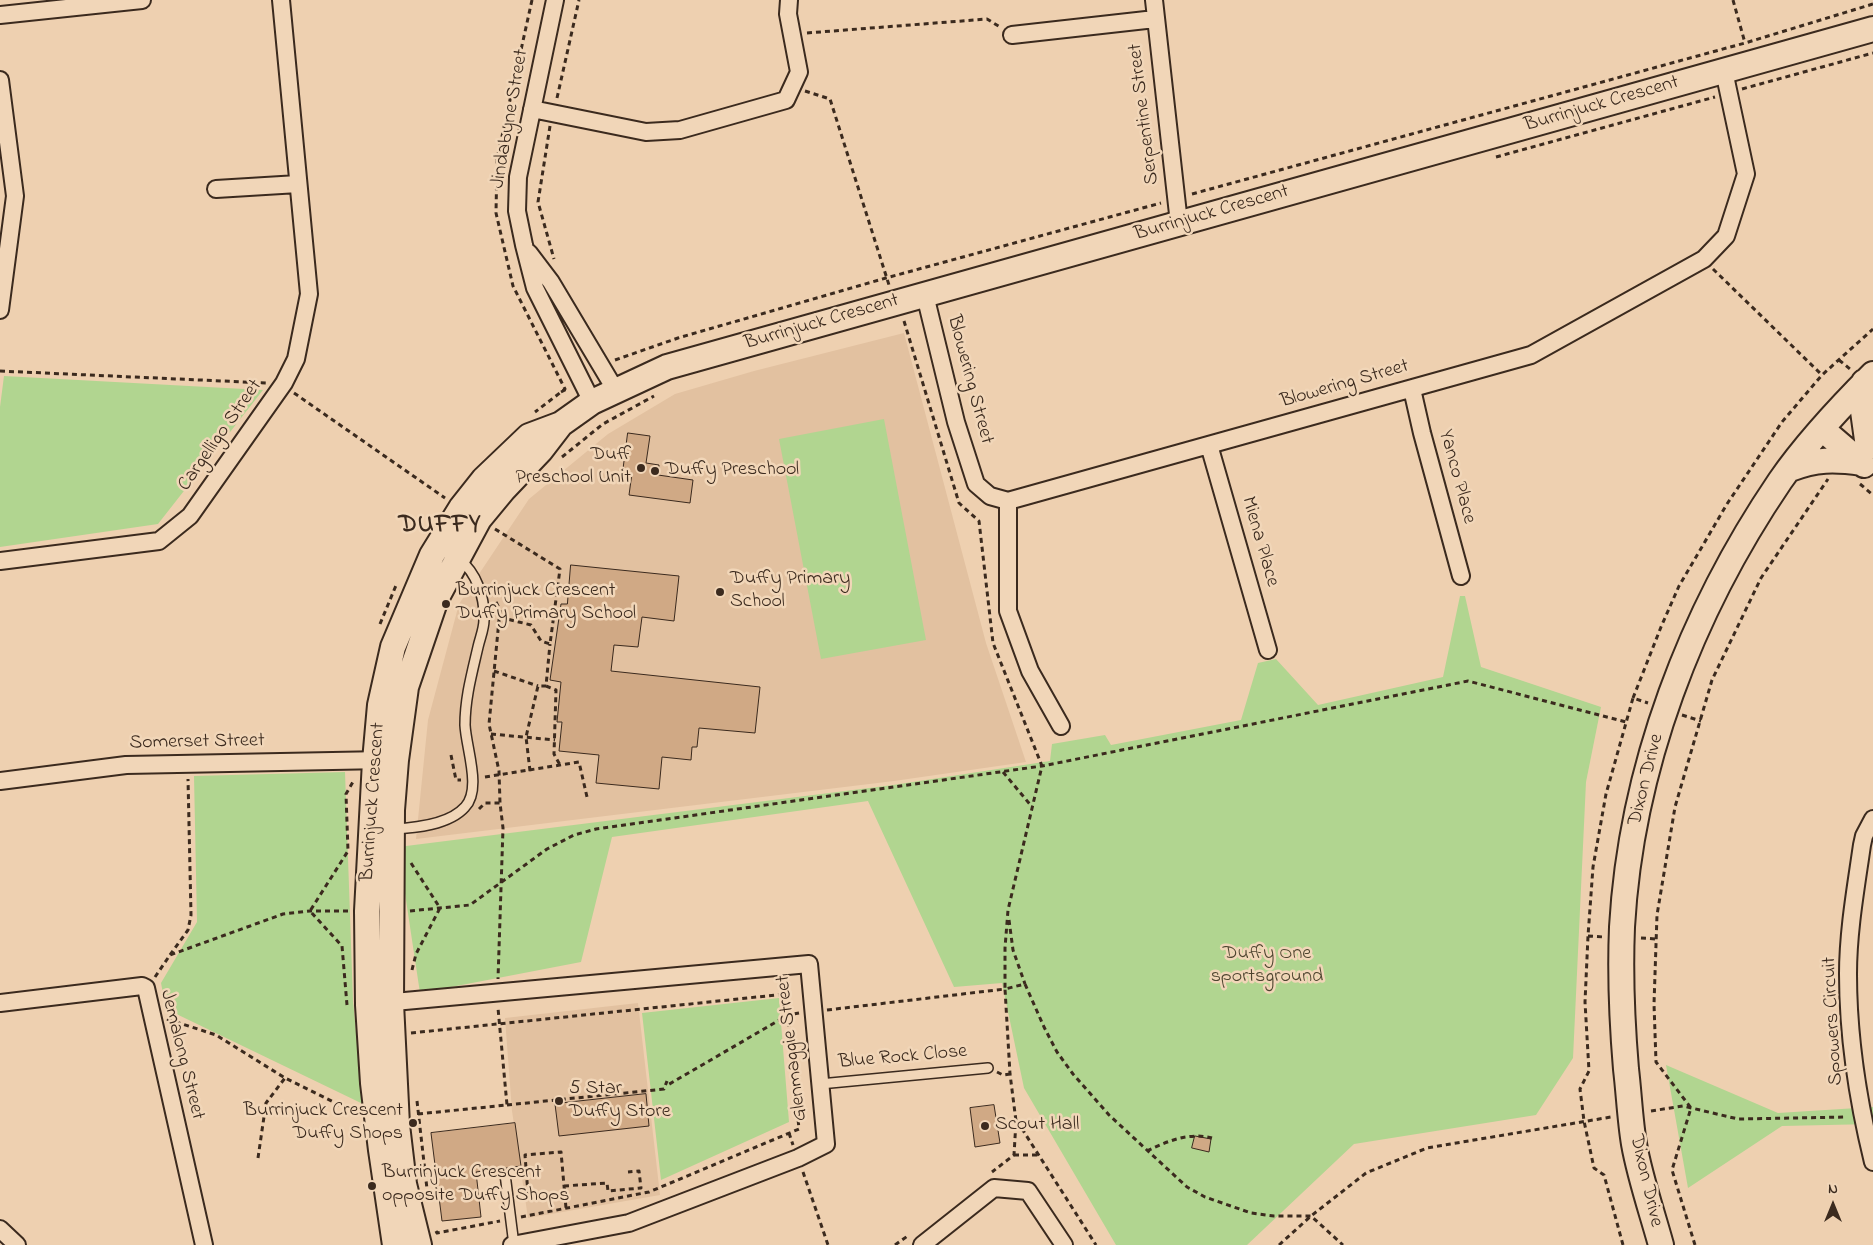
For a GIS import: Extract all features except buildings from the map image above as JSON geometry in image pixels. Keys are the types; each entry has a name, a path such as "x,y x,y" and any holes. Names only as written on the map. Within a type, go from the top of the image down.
{"street":[{"path":"0,15 142,0"},
{"name":"Cargelligo Street","path":"0,561 159,541 190,516 284,383 296,359 309,294 281,0"},
{"name":"Jindabyne Street","path":"555,0 518,177 517,211 535,288 592,402"},
{"path":"532,109 646,132 680,130 786,100 799,72 788,14 789,0"},
{"name":"Serpentine Street","path":"1154,0 1179,223"},
{"path":"1012,35 1156,19"},
{"name":"Burrinjuck Crescent","path":"395,1245 380,1150 373,1083 388,822 385,760 406,686 436,600 445,557 503,490 541,450 561,424 592,402 667,367 1724,70 1747,53 1873,29"},
{"name":"Blowering Street","path":"925,295 956,422 976,484 990,496 1008,501 1412,389 1531,355 1704,260 1726,236 1746,174 1724,70"},
{"path":"0,80 16,196 0,310"},
{"path":"216,189 298,184"},
{"name":"Jindabyne Street","path":"524,246 550,282 616,391"},
{"path":"1864,458 1863,411 1869,378"},
{"name":"Dixon Drive","path":"1661,1245 1634,1144 1622,1028 1622,927 1629,862 1649,763 1683,662 1717,586 1730,562 1790,469 1827,422 1869,378"},
{"name":"Yanco Place","path":"1412,389 1461,576"},
{"path":"1827,422 1864,458"},
{"name":"Miena Place","path":"1209,445 1268,650"},
{"path":"1790,469 1808,462 1864,458"},
{"path":"1008,501 1008,611 1030,671 1061,726"},
{"name":"Somerset Street","path":"0,781 126,764 385,760"},
{"name":"Spowers Circuit","path":"1873,819 1864,836 1862,845 1848,973 1852,1038 1862,1116 1873,1162"},
{"name":"Glenmaggie Street","path":"378,1005 809,964 826,1144 798,1158 629,1223 513,1245"},
{"name":"Jemalong Street","path":"0,1003 142,986 146,988 204,1245"},
{"name":"Burrinjuck Crescent","path":"378,1005 397,1125 404,1184 419,1245"},
{"path":"922,1245 994,1188 1028,1191 1064,1245"},
{"path":"0,1229 17,1245"}],"lane":[{"path":"388,822 444,821 465,807 472,789 465,728 465,702 484,621 481,593 468,566 445,557"},
{"name":"Blue Rock Close","path":"820,1084 988,1068"},
{"path":"506,1174 513,1245"}],"path":[{"path":"555,263 538,202 554,112 579,0"},
{"path":"1733,0 1747,53"},
{"path":"612,351 617,360 678,338 886,278 1176,199 1747,53 1873,4"},
{"path":"792,34 987,19 1012,35"},
{"path":"792,86 830,99 886,278"},
{"path":"1704,260 1822,375"},
{"path":"903,319 959,503 979,521 993,643 1042,766 1008,910 1004,948 1004,989 1010,1074 1016,1121 1096,1245"},
{"path":"1633,698 1679,586 1726,504 1782,422 1822,375 1873,329"},
{"path":"0,371 284,383 297,395 446,499"},
{"path":"561,457 603,424 656,396"},
{"path":"1690,1108 1656,1062 1654,984 1657,915 1675,807 1712,680 1761,578 1864,458"},
{"path":"489,536 501,522"},
{"path":"495,528 560,569 546,686"},
{"path":"496,601 500,610 489,724 499,775 503,828 497,993 507,1104"},
{"path":"499,617 531,625 541,641 550,644"},
{"path":"494,671 556,690 554,754 560,765"},
{"path":"404,911 470,905 547,849 574,835 596,829 1042,766 1468,681 1626,722 1606,794 1593,867 1585,1002 1589,1071 1580,1089 1584,1121 1594,1168 1604,1175 1623,1245"},
{"path":"530,771 526,737 538,686"},
{"path":"491,734 555,740"},
{"path":"451,755 456,780 530,771 579,762 587,797"},
{"path":"146,988 153,981 188,930 191,915 188,764"},
{"path":"1003,772 1033,808"},
{"path":"472,814 486,804 500,804"},
{"path":"388,822 440,908"},
{"path":"378,1005 410,975 416,954 440,908"},
{"path":"1008,910 1013,950 1025,984 1044,1027 1073,1074 1097,1102 1187,1187 1205,1197 1251,1213 1274,1216 1311,1216 1343,1245"},
{"path":"170,955 283,914 310,911 353,911"},
{"path":"310,911 342,946 378,1005 411,1033 786,994 799,1129 649,1192 437,1233 431,1224"},
{"path":"428,1197 418,1114 664,1089 666,1086 788,1015 1004,989 1025,984"},
{"path":"152,1014 216,1035 285,1078 356,1113 355,1103"},
{"path":"258,1158 266,1103 285,1078"},
{"path":"666,1081 666,1086"},
{"path":"1651,1111 1683,1106 1738,1119 1862,1116"},
{"path":"1690,1108 1672,1170 1695,1245"},
{"path":"1279,1245 1311,1216 1366,1173 1427,1148 1612,1116"},
{"path":"789,1133 828,1245"},
{"path":"1147,1151 1165,1143 1190,1136 1200,1135 1212,1138"},
{"path":"528,1194 525,1154 561,1152 566,1208"},
{"path":"1014,1155 1038,1155"},
{"path":"564,1186 607,1183 608,1191 641,1188 639,1171 628,1172"}],"shaded area":[{"name":"Duffy Primary School","path":"904,333 986,643 1026,762 894,781 416,839 428,720 459,604 529,499 608,434 675,394 754,371"},
{"path":"638,1003 660,1195 528,1218 512,1111 505,1018"}],"green space":[{"path":"4,376 263,390 158,524 0,547 0,407"},
{"path":"884,419 926,640 821,659 779,439"},
{"name":"Duffy One sportsground","path":"1460,596 1465,596 1481,667 1601,707 1586,782 1573,1058 1536,1115 1354,1144 1247,1245 1116,1245 1024,1088 1002,983 954,987 868,801 612,837 581,962 420,993 398,847 893,785 1050,761 1052,744 1105,735 1111,745 1241,720 1258,663 1276,659 1318,705 1443,677"},
{"path":"345,772 353,1001 363,1104 166,1009 161,983 197,922 194,776"},
{"path":"779,998 789,1122 661,1180 642,1013"},
{"path":"1666,1065 1778,1113 1873,1107 1873,1124 1782,1126 1688,1188"}],"place":[{"name":"Duff Preschool Unit","path":"641,468"},
{"name":"Duffy Preschool","path":"655,471"},
{"name":"Duffy Primary School","path":"720,592"},
{"name":"Burrinjuck Crescent Duffy Primary School","path":"446,604"},
{"name":"5 Star Duffy Store","path":"559,1101"},
{"name":"Burrinjuck Crescent Duffy Shops","path":"413,1123"},
{"name":"Scout Hall","path":"985,1126"},
{"name":"Burrinjuck Crescent opposite Duffy Shops","path":"372,1186"}],"district":[{"name":"DUFFY","path":"440,527"}]}
